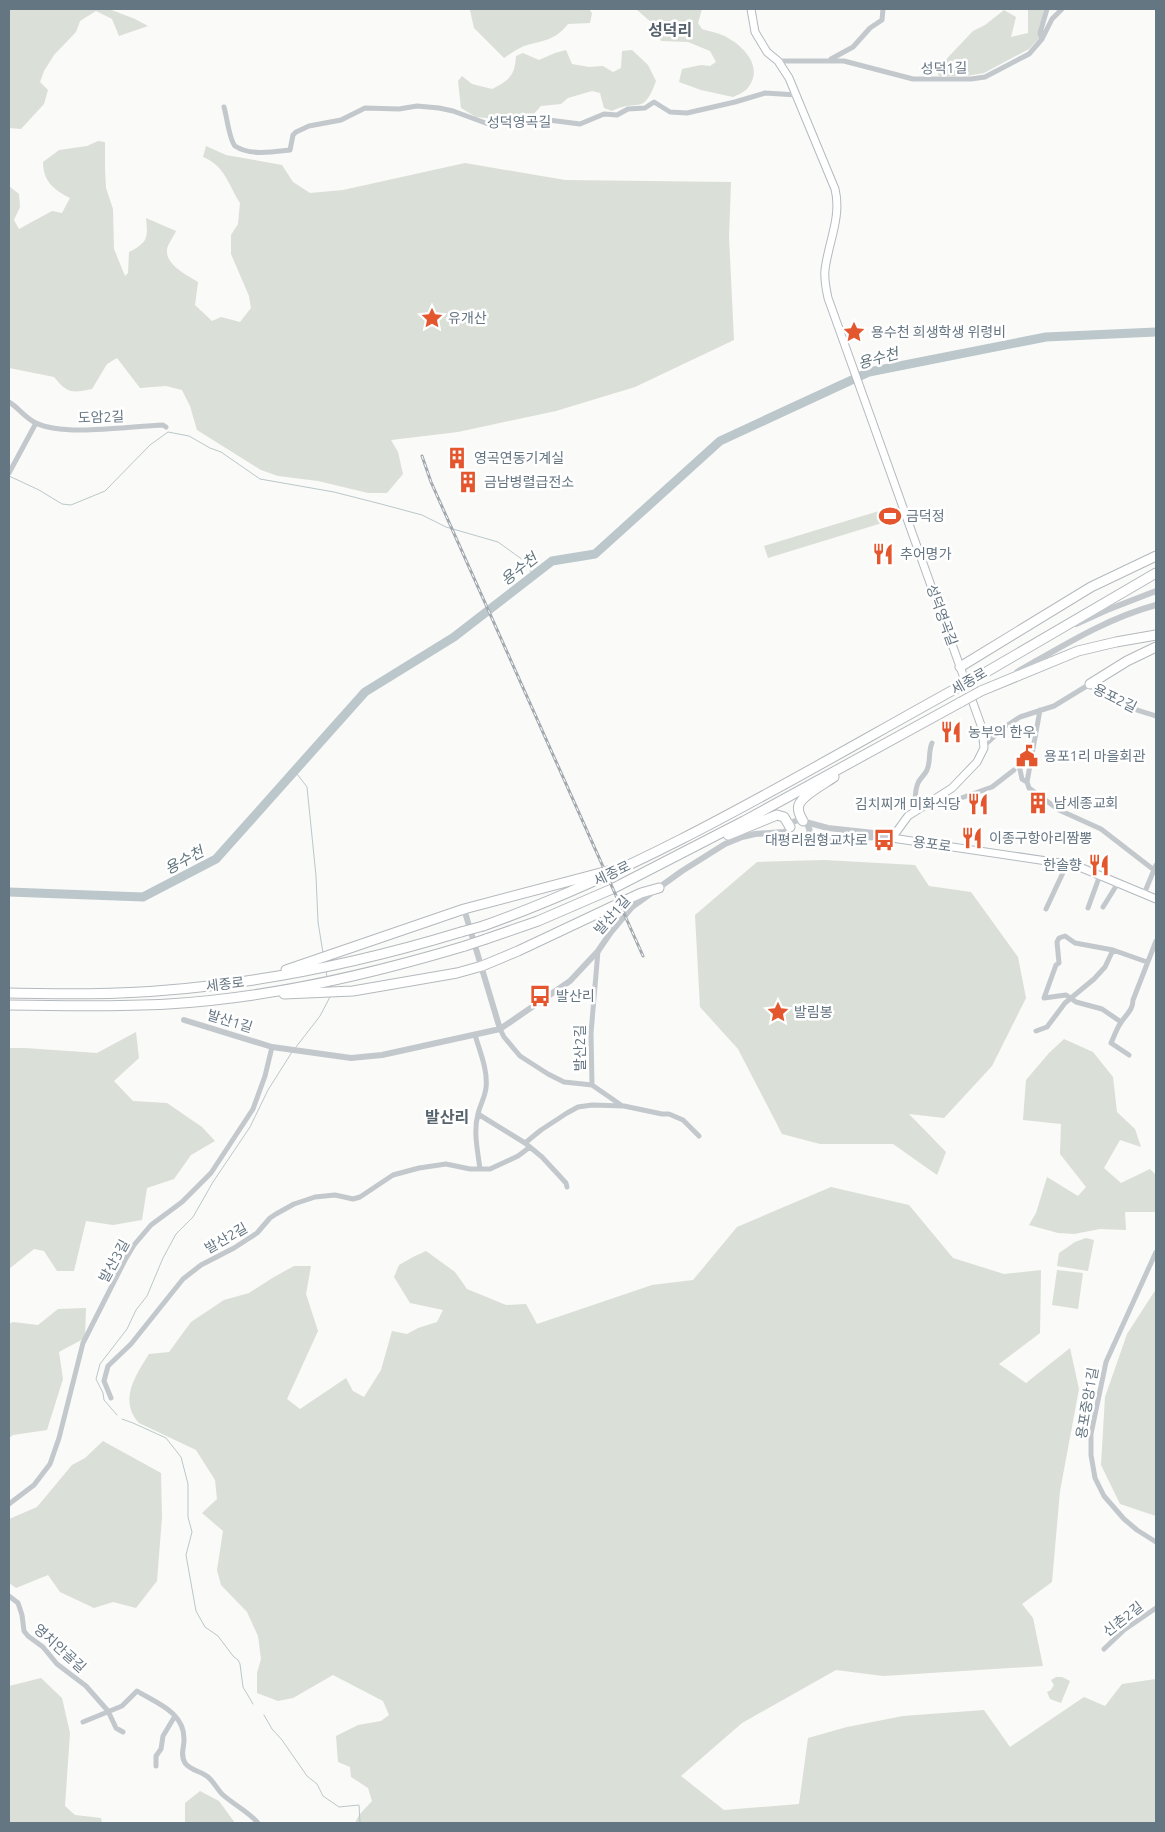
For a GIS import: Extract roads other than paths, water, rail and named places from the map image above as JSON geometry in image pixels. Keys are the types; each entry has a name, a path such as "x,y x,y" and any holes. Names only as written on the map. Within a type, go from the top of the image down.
{"highway":[{"path":"960,666 1090,588 1156,556"},
{"name":"세종로","path":"9,992 124,993 230,984 307,967 349,962 414,947 536,907 630,865 697,830 976,678 1156,573"},
{"name":"세종로","path":"9,1005 121,1006 169,1004 313,989 465,946 538,922 612,890 994,685 1078,651 1108,643 1156,635"},
{"path":"1090,684 1127,661 1156,647"},
{"path":"804,822 798,806 805,796 888,742"},
{"path":"692,848 777,815 784,817 789,828"},
{"path":"307,967 347,950 464,909 630,865"},
{"path":"313,989 353,991 448,975 482,966 641,893 659,888"}],"main road":[{"path":"750,9 754,32 767,52 778,61 797,95"},
{"name":"성덕영곡길","path":"797,95 835,189 838,201 835,224 824,271 828,298 897,486 982,728 984,746"},
{"name":"용포2길","path":"889,838 908,816 944,794 964,777 977,762 984,746"},
{"name":"용포로","path":"889,838 1067,864 1100,875 1156,899"}],"street":[{"name":"성덕1길","path":"830,60 853,47 870,28 882,20 883,9"},
{"path":"1042,39 1040,33 1047,9"},
{"name":"성덕1길","path":"778,61 844,61 913,79 970,79 985,77 1029,54 1042,39 1052,19 1062,9"},
{"name":"성덕영곡길","path":"224,107 228,119 230,138 234,146 249,152 271,152 290,150 293,136 301,129 316,123 341,120 365,108 399,109 416,106 439,108 491,125 509,120 541,119 580,124 604,114 617,115 628,110 645,108 654,102 670,112 687,113 736,102 764,93 797,95"},
{"name":"도암2길","path":"9,402 36,423 62,430 156,425 166,427"},
{"path":"9,472 36,423"},
{"path":"1006,660 1107,610 1156,591"},
{"path":"994,685 1065,645 1113,621 1156,605"},
{"name":"용포2길","path":"984,746 1012,722 1025,714 1054,706 1090,684 1096,692 1129,707 1156,716"},
{"path":"1040,710 1027,782 1029,788 1059,810 1101,829 1155,867 1144,894"},
{"path":"915,812 915,794 918,782 927,771 929,750 932,743"},
{"path":"1019,764 1022,779 1027,782"},
{"path":"944,794 950,802 992,787 1014,770"},
{"path":"755,834 777,833 789,828 793,822 804,822 828,828 874,833 889,838"},
{"path":"804,822 810,831 809,836 804,840"},
{"path":"789,828 791,837"},
{"path":"755,834 791,837 796,841 889,838"},
{"name":"발산1길","path":"184,1020 272,1047 335,1057 368,1057 500,1029 570,982 598,951 632,907 682,871 725,844 755,834"},
{"path":"1046,909 1067,864"},
{"path":"1088,908 1100,875"},
{"path":"1103,907 1118,883"},
{"path":"464,909 500,1029"},
{"path":"1121,1022 1102,1009 1076,1002 1066,995 1044,998 1056,966 1059,963 1057,942 1059,938 1066,936 1076,943 1113,950 1147,962"},
{"path":"1129,1055 1111,1043 1121,1022 1128,1016 1133,1005 1156,941"},
{"path":"1036,1032 1048,1027 1065,1003 1094,979 1105,967 1113,950"},
{"name":"발산2길","path":"592,1085 591,1033 598,951"},
{"name":"발산2길","path":"500,1029 504,1037 520,1056 564,1082 592,1085 617,1104 669,1114 683,1120 699,1136"},
{"path":"474,1035 486,1078 486,1089 478,1114 476,1141 480,1169"},
{"name":"발산3길","path":"9,1504 34,1485 50,1464 59,1438 83,1343 134,1245 151,1225 182,1202 211,1173 253,1109 265,1076 272,1047"},
{"name":"발산2길","path":"111,1398 104,1381 108,1366 131,1344 184,1280 196,1268 257,1233 276,1214 294,1204 314,1197 335,1195 353,1199 360,1197 393,1175 419,1168 446,1164 490,1169 518,1156 554,1121 578,1107 600,1104 624,1106"},
{"path":"478,1114 528,1145 542,1157 566,1183 567,1187"},
{"name":"용포중앙1길","path":"1156,1252 1106,1362 1091,1434 1091,1455 1095,1478 1104,1496 1136,1530 1156,1542"},
{"name":"영치안골길","path":"9,1596 18,1604 24,1631 28,1636 43,1646 57,1664 86,1686 108,1711 116,1728 123,1732"},
{"name":"신촌2길","path":"1104,1649 1124,1630 1156,1608"},
{"path":"83,1722 122,1706 137,1691 172,1711 182,1728 184,1736 182,1755 184,1762 191,1769 206,1775 220,1792 258,1823"},
{"path":"156,1766 156,1756 162,1748 163,1736 175,1716"}],"waterway":[{"name":"용수천","path":"9,892 143,897 216,859 365,692 454,637 552,561 595,554 720,441 869,372 1046,337 1156,332"},
{"path":"9,476 39,490 62,504 71,505 105,491 150,445 168,432 189,436 221,452 260,479 334,492 381,504 422,515 446,527 498,542 523,560 534,576"},
{"path":"294,770 307,787 316,876 318,922 323,953"},
{"path":"326,969 327,978"},
{"path":"296,1047 320,1016 330,997"},
{"path":"117,1415 104,1400 103,1393 96,1379 100,1364 127,1329 136,1310 147,1296 163,1258 176,1234 193,1217 213,1182 250,1127 268,1090 292,1052"},
{"path":"122,1419 166,1438 181,1457 188,1484 188,1517 192,1532 186,1555 196,1611 205,1627 218,1636 238,1660 243,1687 253,1704"},
{"path":"264,1715 272,1729 307,1776 317,1784 323,1796 339,1807 359,1805 360,1823"}],"railway":[{"path":"422,456 431,482 643,956"}],"place":[{"name":"유개산","path":"432,318"},
{"name":"용수천 희생학생 위령비","path":"854,332"},
{"name":"영곡연동기계실","path":"457,458"},
{"name":"금남병렬급전소","path":"468,482"},
{"name":"금덕정","path":"890,516"},
{"name":"추어명가","path":"883,554"},
{"name":"농부의 한우","path":"951,732"},
{"name":"용포1리 마을회관","path":"1027,756"},
{"name":"남세종교회","path":"1038,803"},
{"name":"김치찌개 미화식당","path":"978,804"},
{"name":"이종구항아리짬뽕","path":"972,838"},
{"name":"대평리원형교차로","path":"884,840"},
{"name":"한솔향","path":"1099,865"},
{"name":"발산리","path":"540,996"},
{"name":"발림봉","path":"778,1012"}],"district":[{"name":"성덕리","path":"670,30"},
{"name":"발산리","path":"447,1117"}]}
